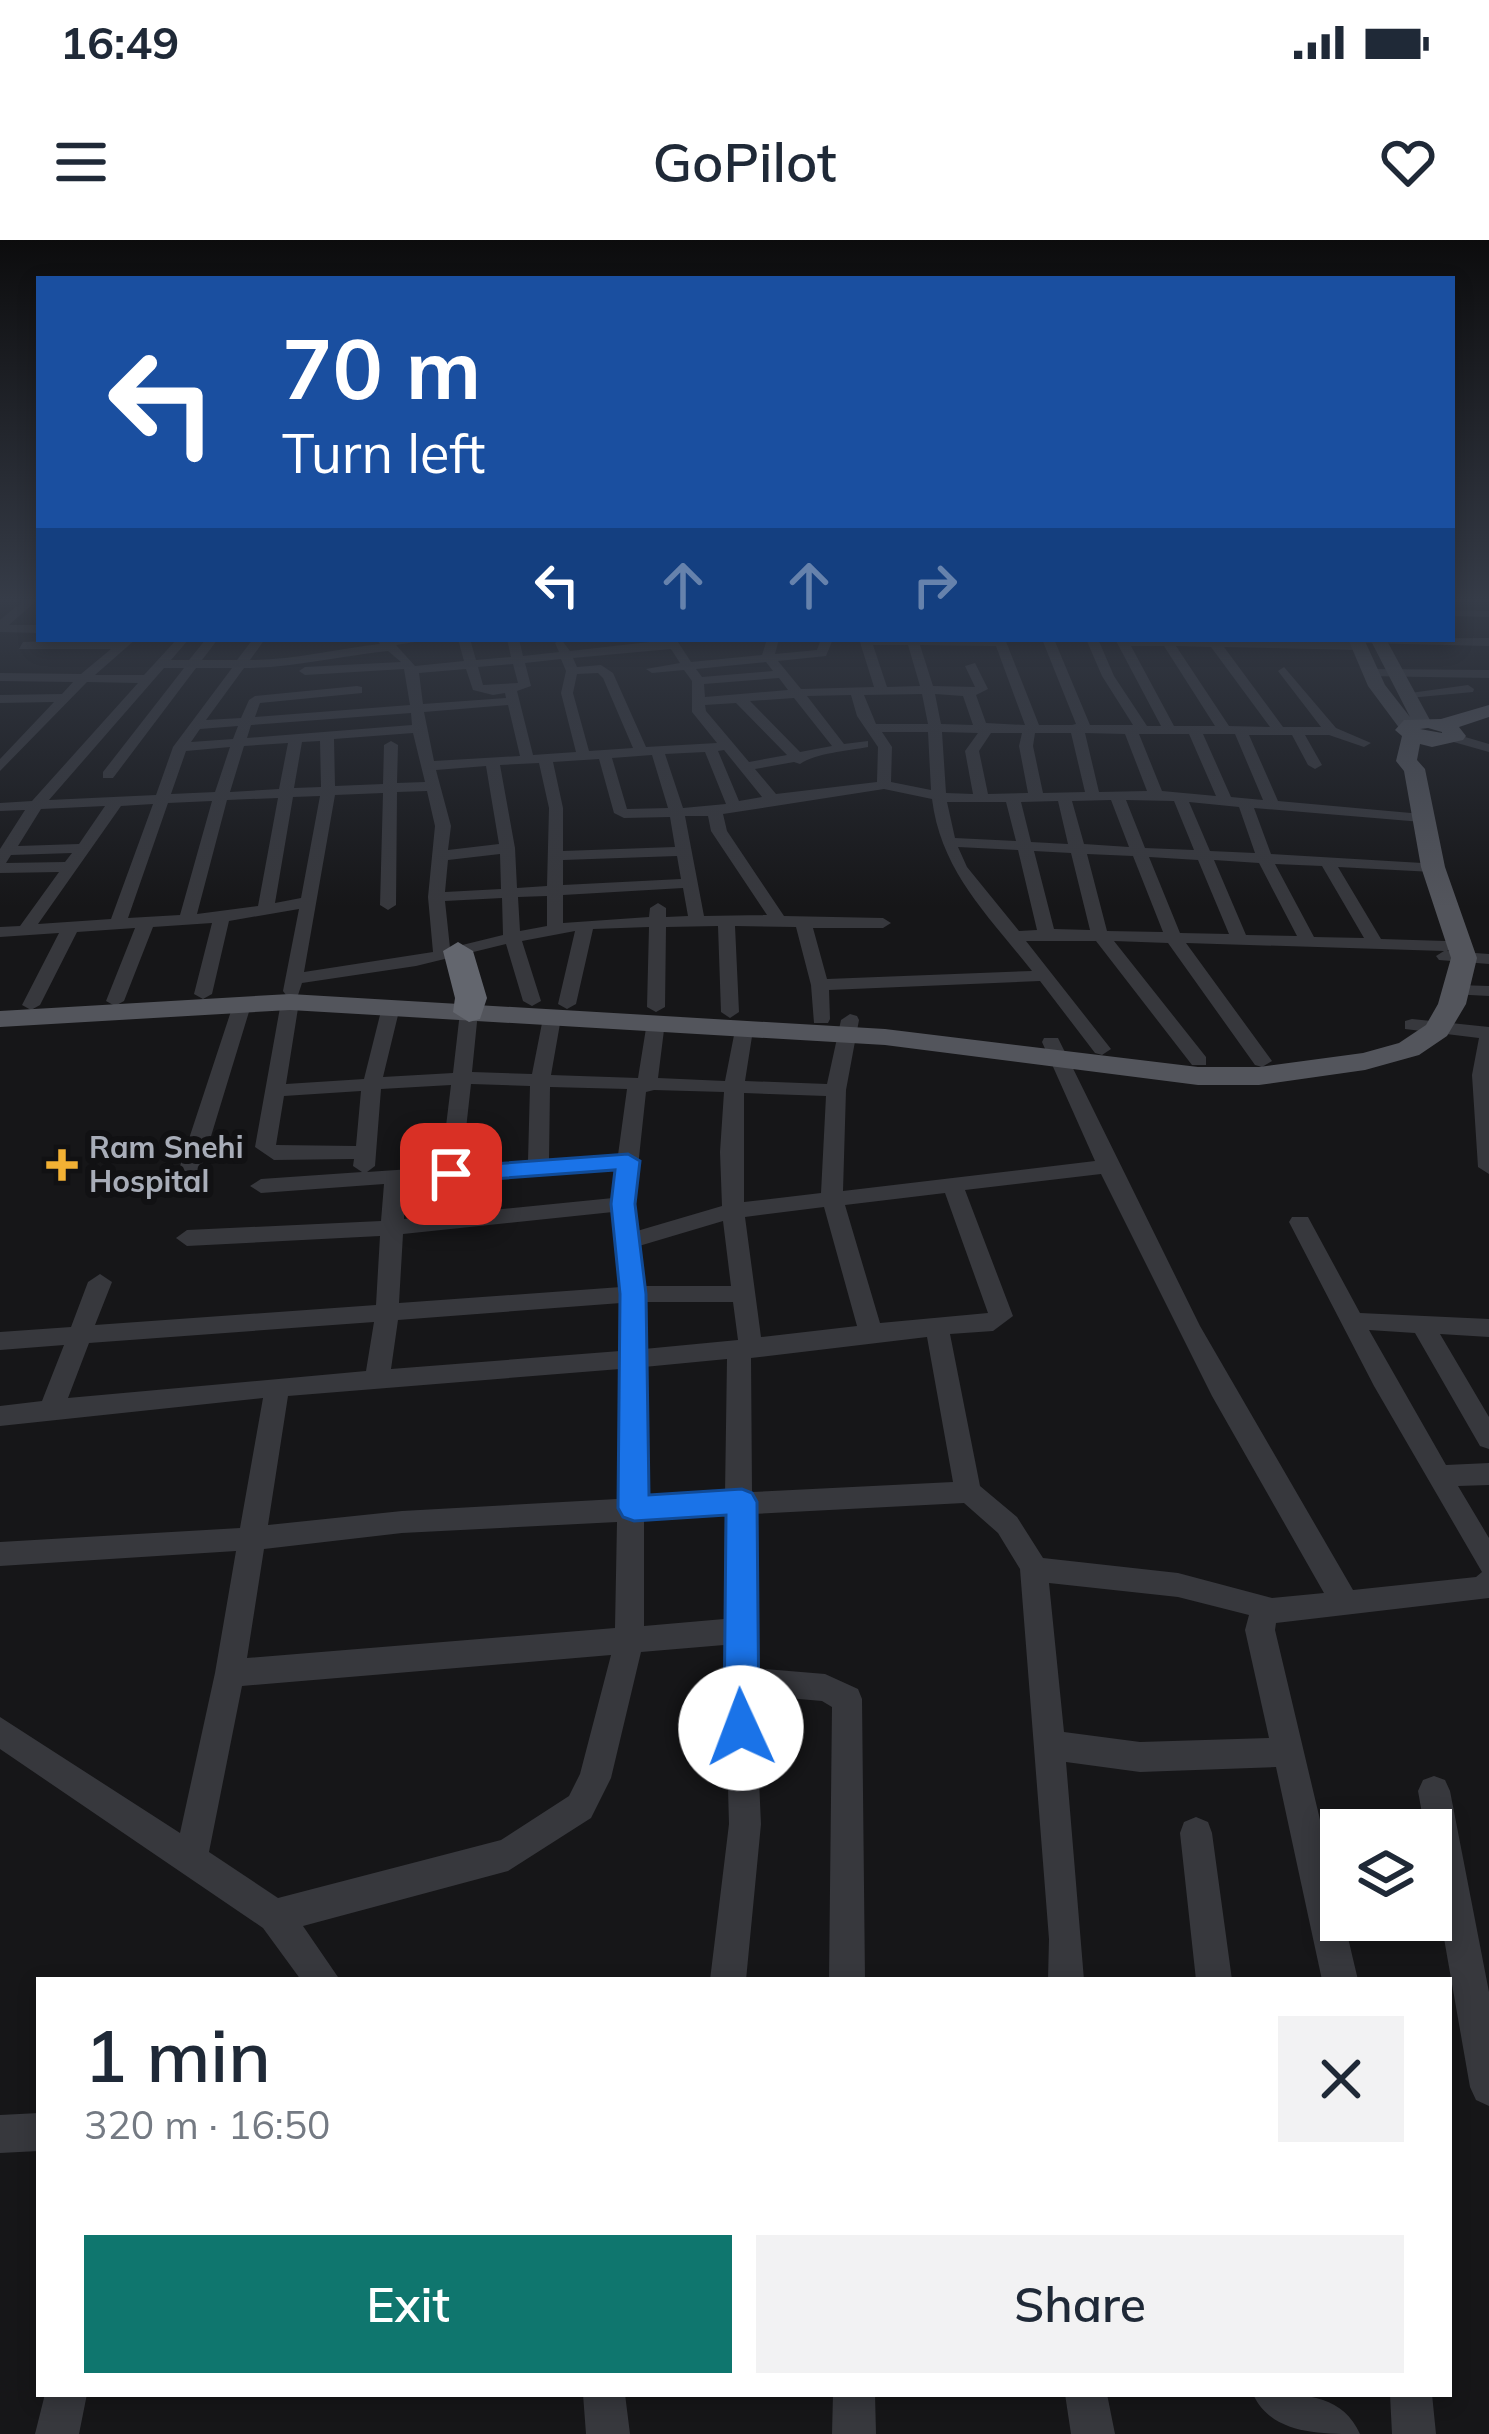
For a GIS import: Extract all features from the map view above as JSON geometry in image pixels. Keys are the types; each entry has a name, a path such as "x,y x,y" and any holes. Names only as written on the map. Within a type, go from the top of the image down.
{"highway":[{"path":"450,953 470,1005"}],"main road":[{"path":"1388,702 1393,711 1433,732 1489,722"},
{"path":"0,1019 203,994 292,991 840,1025 964,1045 1055,1051 1198,1076 1259,1076 1365,1061 1408,1049 1457,990 1460,952 1433,867 1414,769 1427,765 1433,732 1414,702"},
{"path":"1433,732 1489,711"},
{"path":"1055,1051 1102,1049 1199,1061 1262,1061 1394,1039 1429,1021 1460,952"},
{"path":"0,1008 243,1002 292,991 391,1007 470,1005"}],"street":[{"path":"2,762 60,702"},
{"path":"2,860 35,807 128,702"},
{"path":"108,775 165,702"},
{"path":"118,924 180,747 210,702"},
{"path":"188,919 233,745 256,702"},
{"path":"415,702 442,826 436,897 450,953"},
{"path":"196,725 465,702"},
{"path":"515,702 556,808 555,929"},
{"path":"569,702 583,754"},
{"path":"623,702 677,813 698,921"},
{"path":"697,702 772,799"},
{"path":"743,702 800,760"},
{"path":"805,702 843,751"},
{"path":"861,702 885,747 884,785"},
{"path":"930,702 936,796 946,842 1042,976 1102,1049"},
{"path":"972,702 983,727 983,738 972,751 981,797"},
{"path":"1022,702 1031,727 1026,746 1036,795"},
{"path":"1072,702 1081,728 1092,793"},
{"path":"1122,702 1136,728 1156,795"},
{"path":"1155,702 1169,729"},
{"path":"1212,702 1232,730 1273,807"},
{"path":"1264,702 1315,765"},
{"path":"1309,702 1331,731"},
{"path":"161,708 205,709"},
{"path":"872,728 1331,731 1364,743"},
{"path":"180,747 419,729"},
{"path":"1194,729 1226,803"},
{"path":"1433,732 1489,748"},
{"path":"0,734 30,734"},
{"path":"327,739 328,792 265,1147 274,1153 365,1152"},
{"path":"266,908 295,741"},
{"path":"745,766 800,760 863,744"},
{"path":"388,905 391,745"},
{"path":"427,758 490,753 536,758 728,746"},
{"path":"710,747 735,808"},
{"path":"490,753 507,848 512,938 550,1008"},
{"path":"604,753 620,812 716,812 772,799 884,785 936,796 1156,795 1422,818"},
{"path":"825,755 846,790"},
{"path":"0,807 435,786"},
{"path":"1063,794 1100,935 1199,1061"},
{"path":"1116,794 1173,937 1262,1061"},
{"path":"1012,796 1047,934"},
{"path":"1180,798 1240,938"},
{"path":"26,931 115,803"},
{"path":"1246,805 1264,857 1308,941"},
{"path":"716,812 719,831 778,920"},
{"path":"946,842 1433,867"},
{"path":"2,860 83,848"},
{"path":"441,856 507,848"},
{"path":"556,856 683,851"},
{"path":"2,860 70,867"},
{"path":"1327,861 1375,943"},
{"path":"436,897 689,883"},
{"path":"275,1916 508,1855 580,1807 595,1778 629,1640 633,1294 623,1204 656,1015 660,921 653,884"},
{"path":"0,932 222,917 308,902"},
{"path":"203,994 222,917"},
{"path":"292,991 585,925 726,920 883,923"},
{"path":"726,920 737,1021 727,1144 744,1294 745,1350 738,1631 745,1824 728,1977"},
{"path":"136,1003 146,922"},
{"path":"802,923 820,986 840,1025 832,1196 871,1333"},
{"path":"538,1168 540,1082 550,1008 585,925"},
{"path":"31,1005 70,928"},
{"path":"1013,937 1240,938 1460,952"},
{"path":"820,986 1042,976"},
{"path":"1457,990 1489,991"},
{"path":"190,1169 243,1002"},
{"path":"451,1174 470,1005"},
{"path":"362,1180 372,1084 391,1007"},
{"path":"1429,1021 1489,1023"},
{"path":"1429,1021 1489,1034 1485,1109 1489,1167"},
{"path":"1055,1051 1197,1351 1344,1601"},
{"path":"273,1091 461,1078 836,1090"},
{"path":"261,1186 628,1161"},
{"path":"627,1242 732,1211 1106,1167"},
{"path":"377,1378 387,1312 394,1178"},
{"path":"0,1415 377,1378 745,1350 993,1322 1001,1316 952,1184"},
{"path":"187,1238 392,1228 623,1204"},
{"path":"1264,1612 1487,1584 1438,1477 1300,1222"},
{"path":"52,1408 100,1282"},
{"path":"0,1341 633,1294 744,1294"},
{"path":"1352,1321 1489,1328"},
{"path":"1422,1325 1489,1439"},
{"path":"937,1327 968,1492"},
{"path":"191,1857 230,1673 277,1388"},
{"path":"1438,1477 1489,1474"},
{"path":"0,1554 249,1540 402,1522 968,1492 1000,1512 1016,1530 1034,1570 1066,1977"},
{"path":"1034,1570 1178,1585 1261,1606 1260,1630 1339,1977"},
{"path":"230,1673 738,1631"},
{"path":"740,1680 825,1688 847,1699 848,1977"},
{"path":"0,1730 275,1916 320,1977"},
{"path":"1050,1745 1140,1757 1288,1752"},
{"path":"1434,1791 1489,2087"},
{"path":"1196,1833 1214,1977"},
{"path":"0,2134 36,2132"},
{"path":"57,2434 65,2397"},
{"path":"604,2397 608,2434"},
{"path":"854,2397 854,2434"},
{"path":"1087,2397 1093,2434"},
{"path":"1279,2397 1338,2434"},
{"path":"1411,2397 1414,2434"}],"place":[{"name":"Ram Snehi Hospital","path":"62,1165"}],"route":[{"path":"451,1174 628,1161 623,1204 633,1294 634,1508 742,1502 741,1728"}]}
